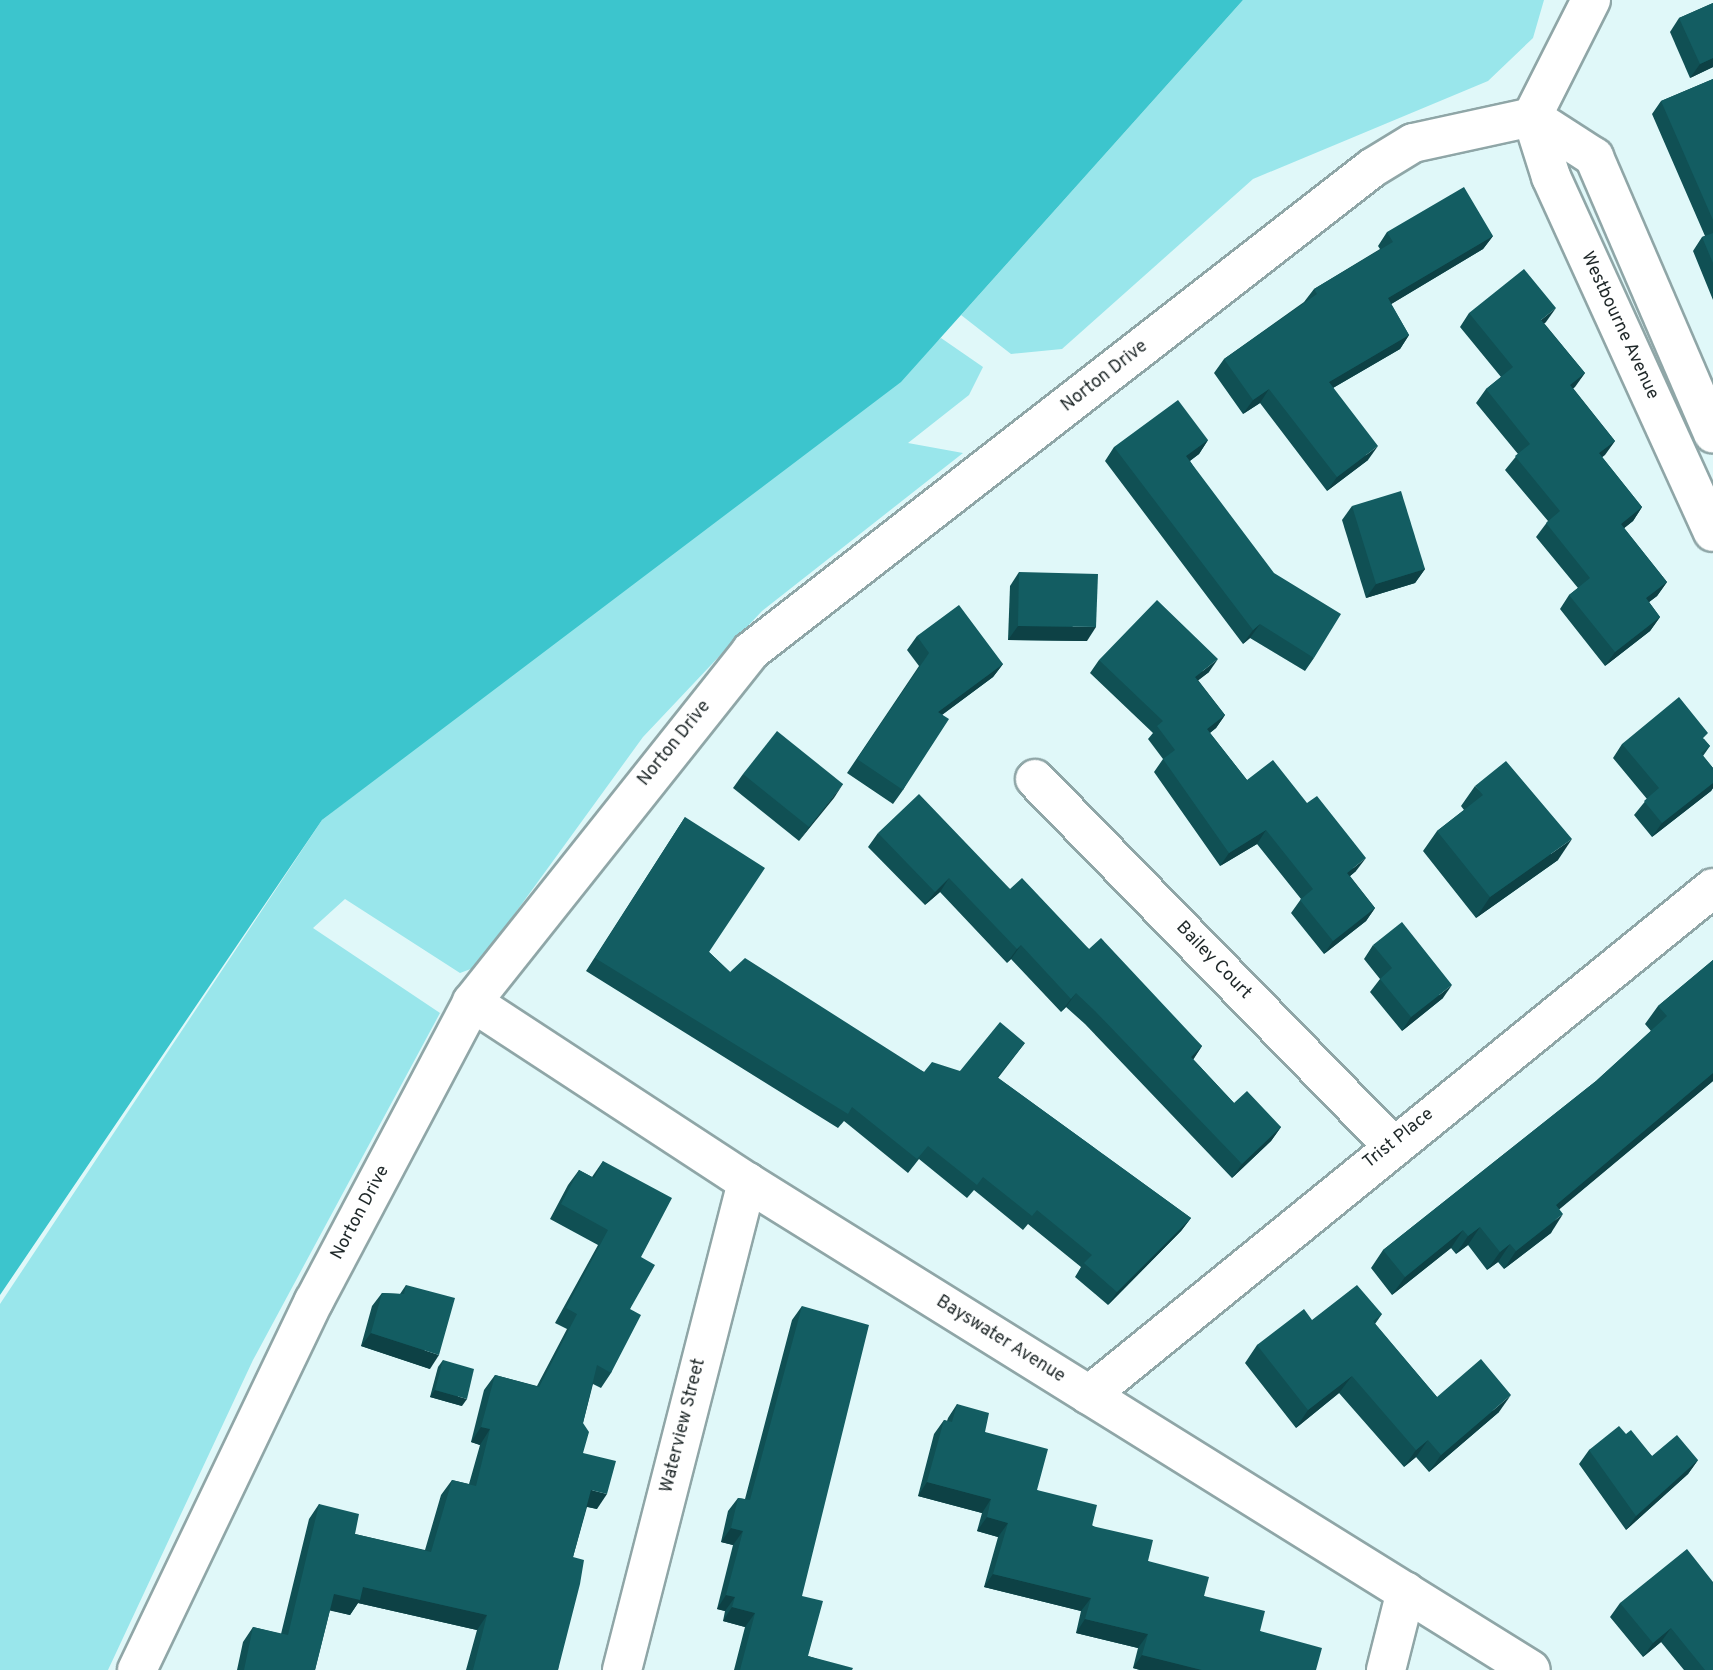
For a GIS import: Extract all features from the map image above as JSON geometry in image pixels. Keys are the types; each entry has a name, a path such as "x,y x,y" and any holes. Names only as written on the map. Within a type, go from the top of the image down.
{"street":[{"path":"1591,0 1532,117 1594,157 1713,433"},
{"name":"Westbourne Avenue","path":"1532,117 1550,177 1696,450 1713,532"},
{"name":"Norton Drive","path":"137,1670 314,1301 472,1002 751,651 1372,168 1413,143 1532,117"},
{"name":"Bailey Court","path":"1035,779 1391,1144"},
{"name":"Trist Place","path":"1089,1395 1391,1144 1713,888"},
{"name":"Bayswater Avenue","path":"472,1002 747,1182 1531,1670"},
{"name":"Waterview Street","path":"622,1670 747,1182"},
{"path":"1386,1670 1406,1591"}],"shaded area":[{"path":"0,0 1243,0 901,382 322,820 0,1295"},
{"path":"1243,0 1544,0 1533,38 1488,81 1253,179 1062,349 1011,354 961,315"},
{"path":"941,338 983,367 969,395 908,443 963,453 762,611 643,737 476,967 460,973 345,899 313,928 440,1013 253,1360 108,1670 0,1670 0,1304 322,820"}],"building":[{"path":"1713,3 1713,58 1700,64 1679,18"},
{"path":"1713,79 1713,220 1661,101"},
{"path":"1464,187 1493,236 1388,298 1409,335 1329,382 1378,446 1337,477 1269,389 1253,400 1224,359 1317,294 1314,289 1393,242 1387,232"},
{"path":"1713,233 1713,263 1702,237"},
{"path":"1524,269 1556,308 1541,320 1585,373 1570,385 1615,441 1599,453 1642,507 1621,524 1667,582 1646,598 1660,617 1615,652 1569,595 1590,578 1546,523 1560,511 1515,456 1530,444 1486,389 1513,367 1469,313"},
{"path":"1178,400 1208,440 1186,456 1274,573 1341,614 1314,658 1260,624 1253,630 1114,447"},
{"path":"1401,491 1425,569 1376,584 1352,506"},
{"path":"1019,572 1098,574 1096,627 1018,626"},
{"path":"1157,600 1218,659 1195,677 1225,715 1207,729 1247,780 1273,760 1307,803 1317,796 1366,858 1347,873 1375,908 1333,941 1300,900 1313,889 1266,830 1229,853 1163,759 1175,750 1157,726 1163,721 1099,660"},
{"path":"959,605 1003,664 938,712 949,719 903,790 857,759 929,653 917,636"},
{"path":"1679,697 1708,733 1703,738 1710,746 1701,753 1713,768 1713,783 1662,823 1644,801 1659,788 1622,744"},
{"path":"777,731 843,784 809,827 743,774"},
{"path":"1506,761 1572,839 1490,897 1437,831 1483,795 1475,786"},
{"path":"919,794 1010,889 1022,878 1089,949 1101,938 1202,1046 1191,1057 1234,1103 1247,1091 1281,1127 1242,1164 1095,1011 1076,993 1071,999 1021,945 1017,949 949,878 935,892 878,833"},
{"path":"685,817 765,868 709,952 730,972 745,958 924,1072 932,1062 960,1071 1000,1022 1025,1043 997,1077 1191,1218 1117,1292 1084,1263 1092,1255 1037,1210 1032,1216 983,1177 977,1185 928,1146 917,1159 852,1107 848,1114 595,958"},
{"path":"1402,922 1452,985 1411,1017 1380,979 1392,968 1373,945"},
{"path":"1713,960 1713,1073 1556,1205 1563,1214 1516,1251 1510,1244 1500,1252 1480,1227 1468,1236 1463,1230 1405,1277 1383,1250 1596,1081 1667,1016 1658,1006"},
{"path":"603,1161 672,1198 641,1257 655,1265 630,1309 641,1315 611,1373 597,1365 583,1423 589,1432 583,1453 616,1461 607,1494 591,1490 573,1557 584,1560 580,1584 558,1670 473,1670 487,1615 363,1587 360,1600 334,1594 315,1670 244,1670 253,1627 288,1635 319,1504 359,1514 355,1534 431,1552 452,1480 476,1486 490,1429 481,1427 495,1375 539,1387 577,1314 566,1308 608,1230 561,1204 579,1170 594,1178"},
{"path":"406,1285 455,1298 439,1355 371,1333 382,1293 404,1294"},
{"path":"1357,1285 1382,1314 1373,1321 1437,1397 1481,1359 1511,1395 1441,1455 1428,1440 1416,1450 1352,1376 1308,1410 1257,1345 1304,1309 1312,1320"},
{"path":"802,1306 869,1325 802,1596 823,1601 808,1656 853,1668 740,1670 755,1613 732,1607 735,1597 726,1595 743,1531 731,1528 738,1498 750,1500"},
{"path":"443,1360 474,1369 467,1399 435,1390"},
{"path":"957,1404 989,1413 985,1432 1048,1449 1037,1490 1097,1505 1092,1526 1153,1540 1148,1561 1209,1577 1204,1596 1265,1611 1260,1631 1322,1648 1316,1670 1202,1670 1142,1655 1148,1634 1085,1619 1091,1598 993,1574 1008,1523 987,1517 991,1499 927,1482 944,1420 952,1422"},
{"path":"1619,1426 1626,1434 1631,1430 1652,1456 1677,1435 1698,1460 1636,1516 1589,1450"},
{"path":"1687,1549 1713,1582 1713,1670 1705,1670 1671,1628 1653,1643 1620,1603"}]}
